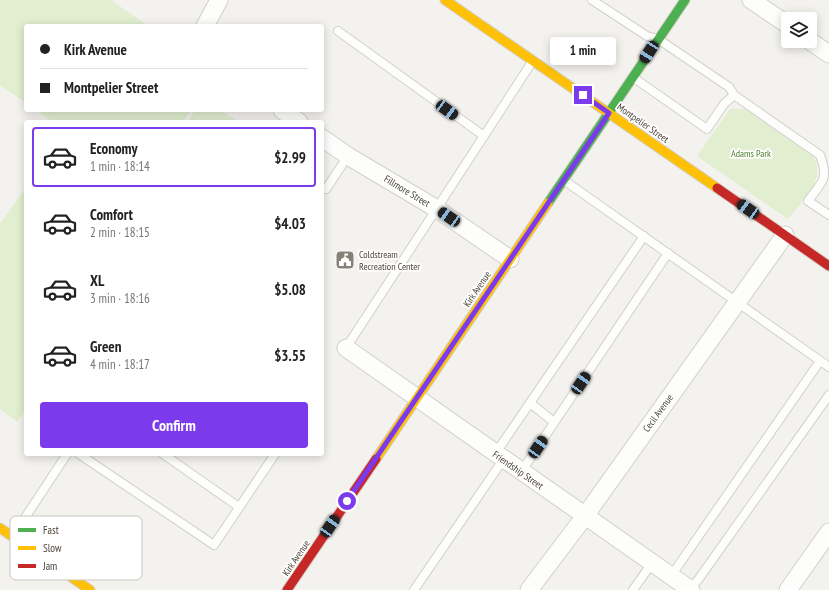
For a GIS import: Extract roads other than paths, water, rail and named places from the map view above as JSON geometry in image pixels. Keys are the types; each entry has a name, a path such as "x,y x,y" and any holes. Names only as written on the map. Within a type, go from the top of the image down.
{"street":[{"path":"206,24 218,0"},
{"name":"Montpelier Street","path":"445,0 829,266"},
{"name":"Kirk Avenue","path":"287,590 685,0"},
{"path":"751,0 781,20"},
{"path":"817,46 829,54"},
{"path":"285,112 296,120"},
{"name":"Fillmore Street","path":"324,139 348,156 437,209 510,259"},
{"name":"Cecil Avenue","path":"529,590 584,516 785,235"},
{"name":"Friendship Street","path":"346,348 416,399 690,590"},
{"path":"0,528 10,535"},
{"path":"788,590 829,532"},
{"path":"75,580 90,590"}],"lane":[{"path":"592,0 647,36 658,39 728,87 734,96 820,155 827,175 808,201 829,215"},
{"path":"338,31 484,136"},
{"path":"346,348 532,61"},
{"path":"633,77 707,129 724,104 734,96"},
{"path":"326,189 348,156"},
{"path":"564,180 829,367"},
{"path":"414,590 499,457 530,403 644,236"},
{"path":"521,472 668,253"},
{"path":"671,576 820,361"},
{"path":"690,590 829,395"},
{"path":"530,403 554,422"},
{"path":"27,516 67,456"},
{"path":"82,456 214,545 274,456"},
{"path":"166,456 239,507"},
{"path":"633,590 652,563"}],"place":[{"name":"Coldstream Recreation Center","path":"345,260"}],"park label":[{"name":"Adams Park","path":"751,153"}]}
